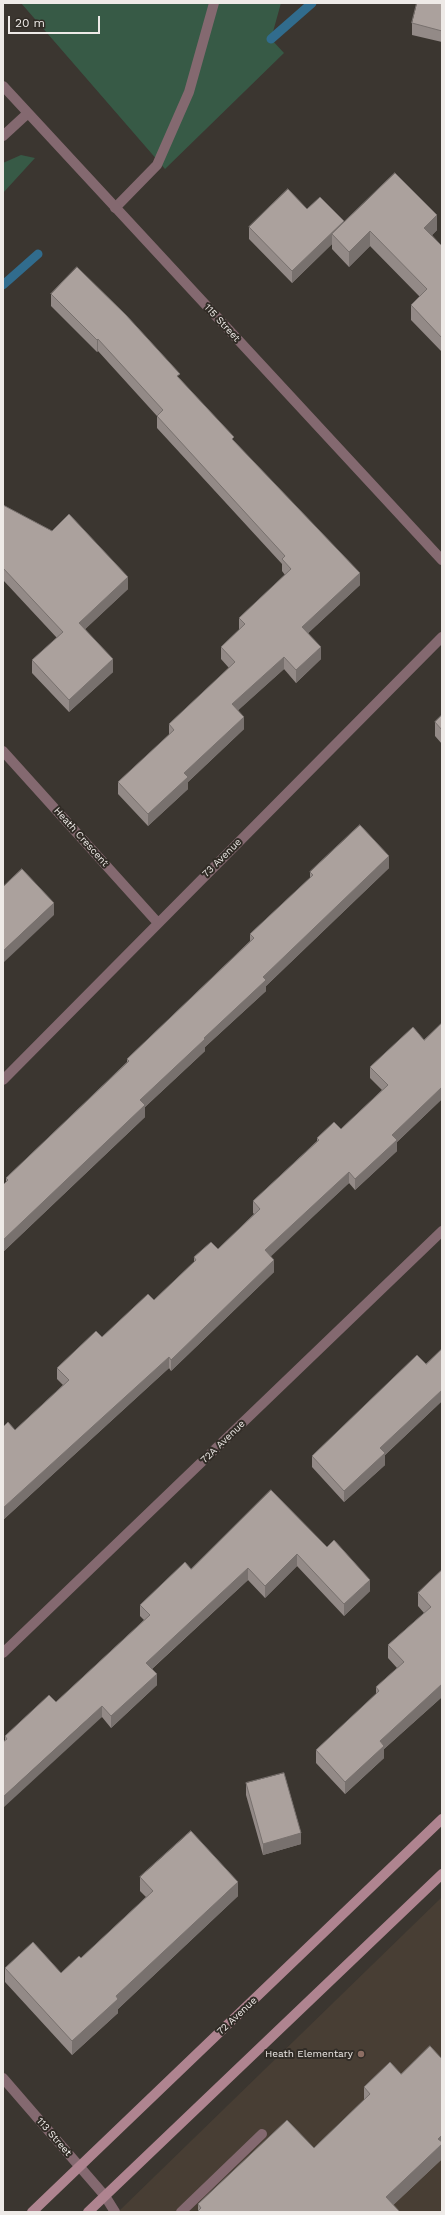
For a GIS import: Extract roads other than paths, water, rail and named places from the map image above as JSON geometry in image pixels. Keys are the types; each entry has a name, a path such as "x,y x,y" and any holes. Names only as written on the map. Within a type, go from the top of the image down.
{"main road":[{"name":"72 Avenue","path":"32,2212 442,1819"},
{"path":"88,2212 442,1874"}],"street":[{"path":"115,208 157,165 189,92 214,3"},
{"name":"115 Street","path":"3,86 442,560"},
{"path":"3,136 28,113"},
{"name":"73 Avenue","path":"3,1080 442,637"},
{"name":"Heath Crescent","path":"3,751 158,923"},
{"name":"72A Avenue","path":"3,1653 442,1231"},
{"name":"113 Street","path":"3,2078 105,2196 116,2212"},
{"path":"181,2212 262,2134"}],"waterway":[{"path":"271,39 312,3"},
{"path":"3,285 38,254"}],"place":[{"name":"Heath Elementary","path":"361,2054"}]}
